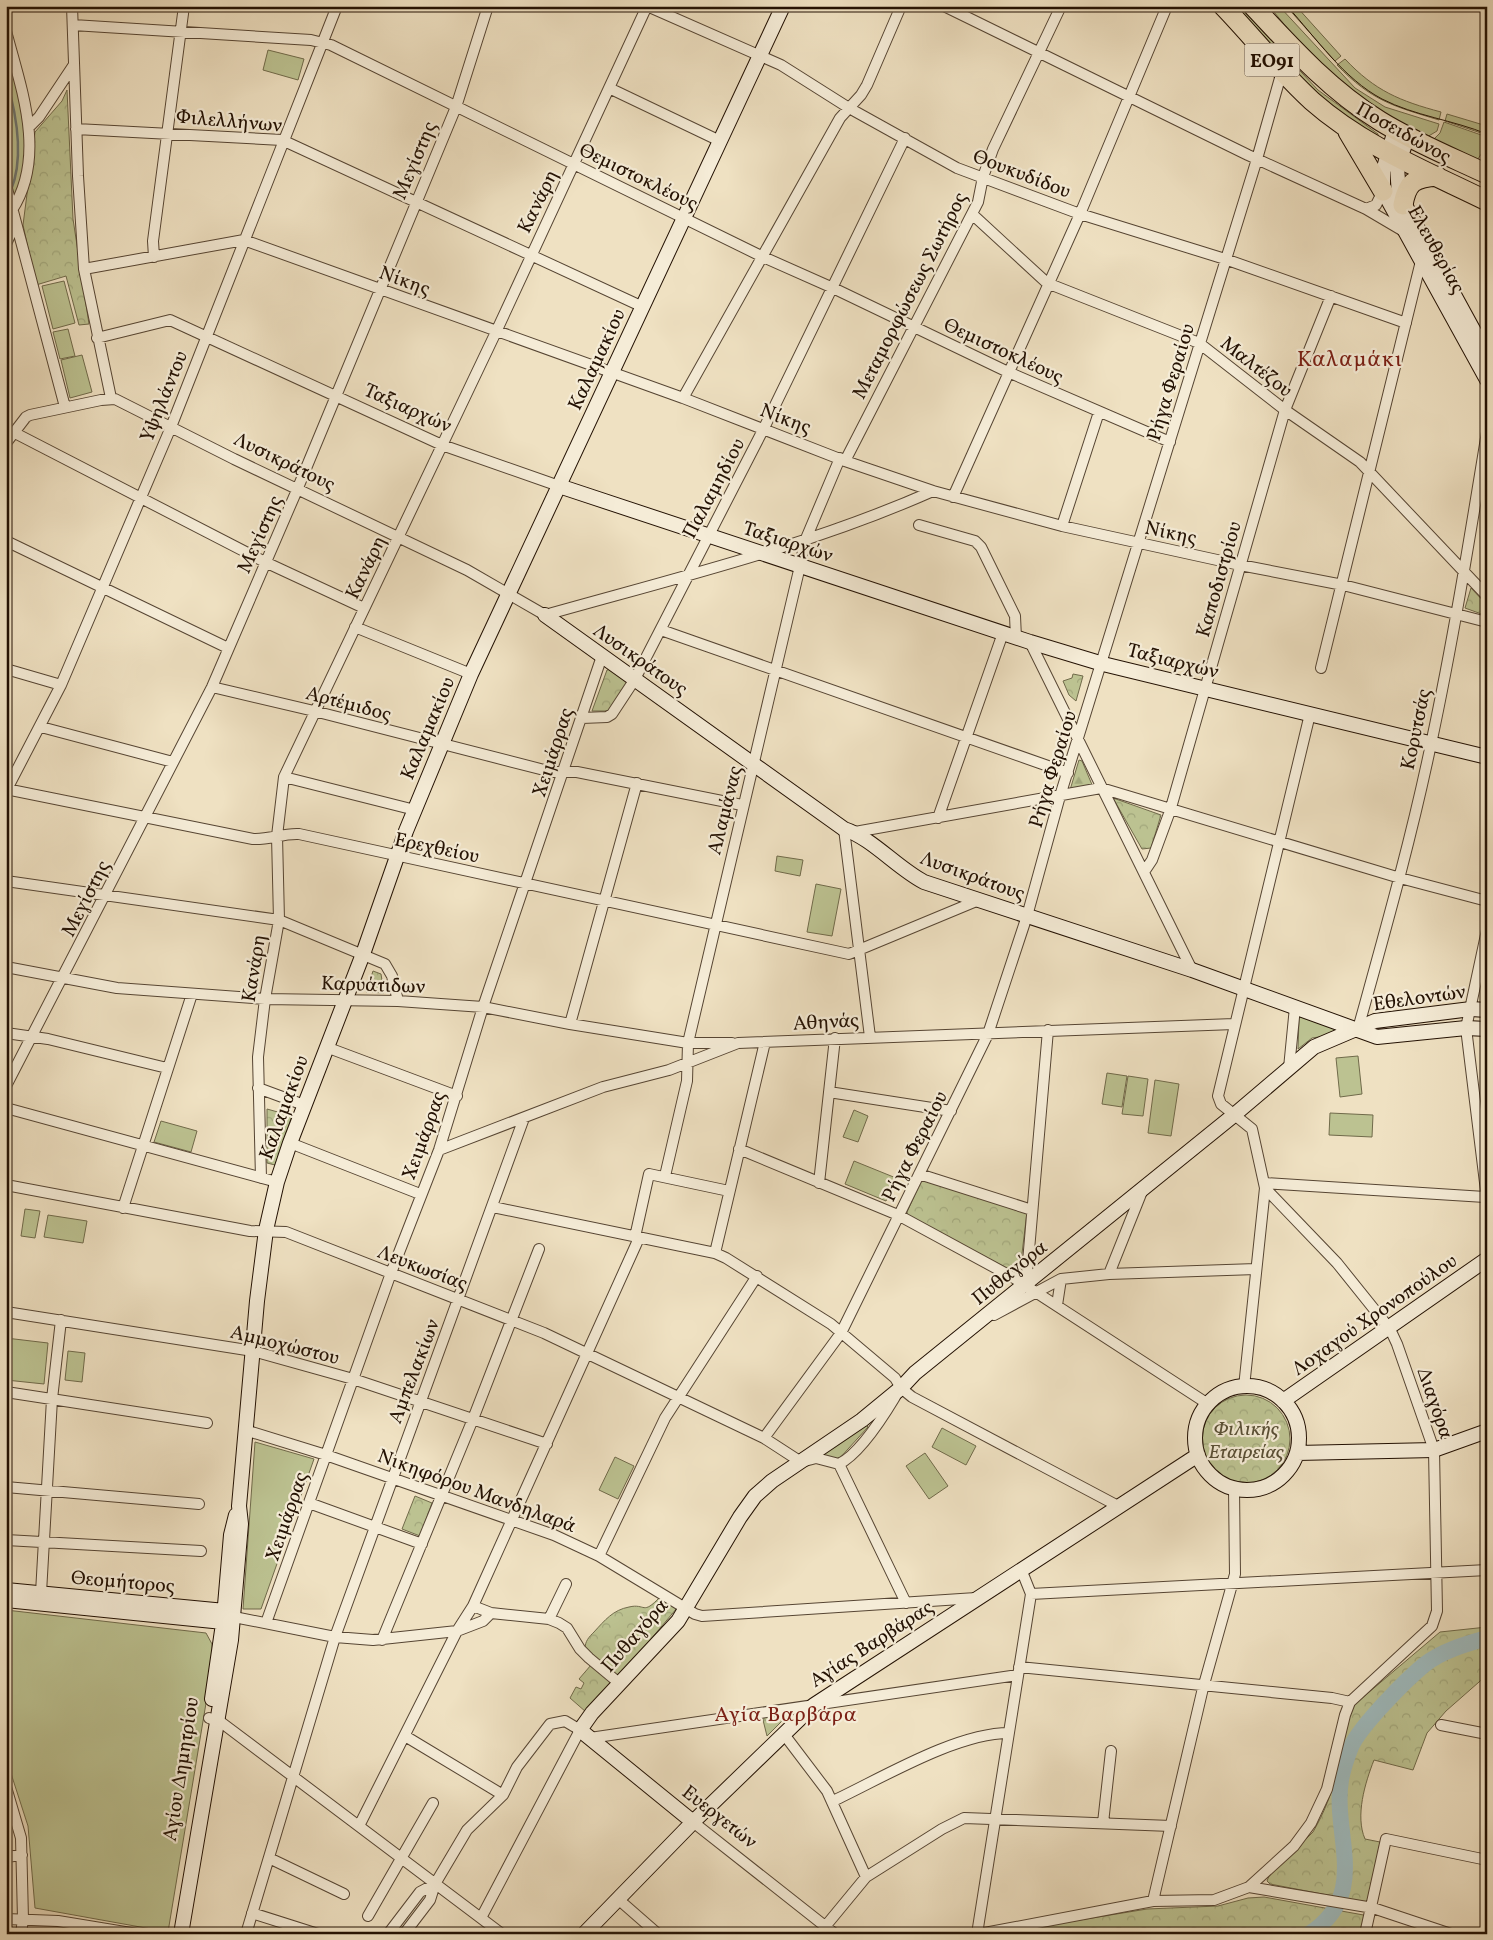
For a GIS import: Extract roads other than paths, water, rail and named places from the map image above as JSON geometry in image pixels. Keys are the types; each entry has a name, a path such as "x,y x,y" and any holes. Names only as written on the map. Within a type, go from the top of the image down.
{"highway":[{"name":"Ποσειδώνος","path":"1224,6 1282,71 1312,100 1344,126 1393,156 1487,201"},
{"name":"Ποσειδώνος","path":"1253,6 1320,75 1358,106 1402,133 1487,174"},
{"path":"1344,126 1382,191"},
{"path":"1403,206 1405,192 1412,183 1425,177 1437,176"}],"street":[{"path":"6,442 30,414 111,398 84,269 76,128 72,6"},
{"path":"154,257 153,241 184,6"},
{"name":"Υψηλάντου","path":"6,790 41,727 61,685 139,498 171,427 282,140 337,6"},
{"name":"Μεγίστης","path":"6,1086 212,688 297,490 456,107 488,6"},
{"name":"Θουκυδίδου","path":"647,6 781,65 849,108 957,168 1080,214 1225,259 1406,322"},
{"name":"Κανάρη","path":"261,1178 258,1057 265,999 279,920 277,836 284,777 496,332 530,255 647,6"},
{"name":"Καλαμακίου","path":"227,1616 231,1535 239,1506 266,1230 277,1182 290,1144 363,954 414,810 471,674 783,6"},
{"path":"683,398 840,118 867,85 901,6"},
{"path":"944,6 1127,97 1366,209 1405,232"},
{"name":"Μεταμορφώσεως Σωτήρος","path":"842,460 972,214 980,196 983,177 993,149 1061,6"},
{"path":"953,497 1047,283 1080,214 1127,97 1168,6"},
{"name":"Θεμιστοκλέους","path":"73,25 311,40 331,44 762,256 1008,372 1170,442"},
{"path":"6,31 29,127 28,156 23,190 11,207"},
{"path":"29,127 39,117 74,65"},
{"name":"Ρήγα Φεραίου","path":"764,1438 841,1332 988,1034 1027,916 1060,796 1078,743 1199,342 1257,159 1282,71"},
{"path":"609,88 720,141"},
{"name":"Φιλελλήνων","path":"76,128 282,140 643,306"},
{"name":"Ελευθερίας","path":"1402,133 1393,156 1383,171 1382,191 1487,380"},
{"name":"Παλαμηδίου","path":"582,718 607,717 612,714 635,679 764,428 905,138"},
{"name":"Ελευθερίας","path":"1393,156 1396,182 1403,206 1487,355"},
{"path":"6,185 65,407"},
{"path":"1366,209 1376,205 1382,191"},
{"name":"Μαλτέζου","path":"972,214 1047,283 1199,342 1285,410 1370,472 1487,596"},
{"path":"6,244 15,224"},
{"path":"84,269 244,240"},
{"name":"Νίκης","path":"244,240 683,398 842,460 933,492 1062,526 1240,565 1343,584 1487,622"},
{"path":"1321,668 1421,262"},
{"name":"Καποδιστρίου","path":"1144,872 1152,860 1170,811 1285,410 1331,296"},
{"name":"Ταξιαρχών","path":"98,338 159,321 170,320 442,445 708,536 1016,638 1102,664 1487,757"},
{"name":"Λυσικράτους","path":"111,398 509,592 545,615 753,764 850,830 905,872 924,882 1243,988"},
{"path":"1062,526 1099,412"},
{"path":"14,432 265,562 364,608"},
{"name":"Κορυτσάς","path":"1358,1029 1400,878 1432,744 1464,573 1487,432"},
{"name":"Αλαμάνας","path":"666,1176 688,1064 688,1043 742,806 776,670 804,541 842,460"},
{"path":"545,615 763,554 896,508 933,492"},
{"path":"919,525 975,541 981,547 1015,616 1016,638 1078,743 1192,970"},
{"path":"6,541 228,648"},
{"path":"355,627 471,674"},
{"path":"661,630 1068,773"},
{"path":"938,818 966,737 1016,638"},
{"name":"Χειμάρρας","path":"266,1623 390,1273 439,1150 483,1008 527,884 602,656"},
{"path":"6,670 61,685"},
{"name":"Αρτέμιδος","path":"212,688 314,711 552,772 564,772 637,783 742,806"},
{"path":"1244,1386 1264,1186 1252,1129 1221,1104 1218,1096 1310,714"},
{"path":"41,727 173,762"},
{"path":"284,777 414,810"},
{"path":"570,1024 637,783"},
{"path":"870,1037 860,952 850,830 938,818 1101,788 1170,811 1400,878 1487,901"},
{"name":"Ερεχθείου","path":"6,790 147,816 253,839 266,840 286,834 299,834 714,926 849,954 860,952"},
{"path":"6,881 279,920 384,964 389,969 398,1001"},
{"path":"860,952 979,900"},
{"path":"1264,1186 1486,1198 1466,1028 1487,930"},
{"name":"Καρυάτιδων","path":"6,967 117,988 265,999 398,1001 483,1008 688,1043 738,1043"},
{"name":"Εθελοντών","path":"1243,988 1377,1037 1466,1028 1487,1029"},
{"path":"123,1208 192,994"},
{"path":"1289,1068 1295,1007"},
{"name":"Εθελοντών","path":"1234,1115 1314,1047 1374,1021 1471,1009 1487,1010"},
{"name":"Αθηνάς","path":"439,1150 603,1087 688,1064 738,1043 1234,1024"},
{"path":"1032,1288 1032,1210 1048,1030"},
{"path":"6,1033 33,1037 167,1068"},
{"path":"819,1183 835,1038"},
{"path":"715,1254 765,1042"},
{"path":"326,1047 457,1096"},
{"path":"258,1088 304,1105"},
{"path":"829,1092 951,1111"},
{"path":"6,1108 277,1182"},
{"name":"Πυθαγόρα","path":"839,1464 882,1418 901,1388 915,1372 973,1327 1032,1288 1143,1187 1234,1115"},
{"name":"Αμπελακίων","path":"246,1934 335,1637 524,1118"},
{"path":"290,1144 420,1194"},
{"path":"739,1149 898,1215 1032,1288 1208,1404"},
{"path":"359,1826 457,1631 473,1606 513,1521 637,1238 649,1174 729,1190"},
{"path":"919,1174 1032,1210"},
{"name":"Λευκωσίας","path":"6,1185 250,1231 286,1232 512,1320 587,1353 764,1438 801,1462"},
{"name":"Διαγόρα","path":"1264,1186 1337,1263 1390,1329 1434,1450 1437,1611 1432,1626 1350,1702"},
{"path":"1109,1274 1143,1187"},
{"path":"493,1207 715,1254 757,1276 841,1332 895,1378 901,1388 937,1412 1118,1506"},
{"path":"382,1640 473,1419 538,1249"},
{"name":"Λοχαγού Χρονοπούλου","path":"1283,1401 1390,1329 1487,1259"},
{"path":"1032,1288 1061,1279 1109,1274 1256,1269"},
{"path":"599,1556 657,1435 678,1398 757,1276"},
{"name":"Πυθαγόρα","path":"1057,1305 1061,1279"},
{"name":"Αμμοχώστου","path":"6,1312 253,1350 420,1400 547,1444"},
{"path":"41,1594 46,1543 52,1399 62,1320"},
{"path":"1244,1386 1265,1390 1283,1401 1290,1408 1298,1426 1297,1453 1289,1469 1270,1485 1250,1490 1234,1489 1212,1477 1198,1455 1195,1432 1199,1417 1208,1404 1222,1393 1244,1386"},
{"name":"Πυθαγόρα","path":"585,1734 619,1683 671,1630 740,1517 755,1496 772,1481 862,1420 901,1388"},
{"path":"6,1392 207,1423"},
{"name":"Νικηφόρου Μανδηλαρά","path":"246,1430 326,1454 441,1496 554,1534 599,1556 695,1614 711,1617 976,1598"},
{"path":"1297,1453 1434,1450 1487,1431"},
{"name":"Αγίας Βαρβάρας","path":"584,1934 693,1822 814,1705 1198,1455"},
{"path":"801,1462 816,1458 839,1464 906,1602"},
{"path":"6,1487 199,1504"},
{"path":"1153,1901 1228,1591 1235,1574 1234,1489"},
{"path":"309,1503 422,1544"},
{"path":"6,1540 201,1552"},
{"path":"404,1934 430,1900 435,1884 467,1830 502,1795 517,1766 550,1724 565,1721 585,1734 814,1705 1019,1671 1205,1684 1332,1698 1350,1702 1327,1789 1311,1823 1294,1846 1249,1887 1214,1900 1153,1901 978,1934 995,1820 1019,1671 1031,1594 1021,1569"},
{"path":"1031,1594 1487,1570"},
{"path":"549,1619 566,1584"},
{"name":"Θεομήτορος","path":"6,1590 227,1616 335,1637 382,1640 457,1631 483,1621 491,1613"},
{"name":"Θεομήτορος","path":"6,1600 227,1616"},
{"path":"473,1606 491,1613 549,1619 567,1628 580,1649 619,1683"},
{"name":"Αγίου Δημητρίου","path":"180,1934 227,1616"},
{"path":"213,1720 222,1723 502,1934"},
{"name":"Αγίου Δημητρίου","path":"173,1934 213,1720"},
{"path":"1441,1725 1487,1734"},
{"path":"783,1733 797,1749 833,1801 866,1877"},
{"path":"833,1801 944,1748 976,1737 1009,1733"},
{"path":"482,1918 585,1734"},
{"name":"Ευεργετών","path":"585,1734 822,1930 835,1934"},
{"path":"405,1736 502,1795"},
{"path":"1104,1824 1111,1751"},
{"path":"6,1787 19,1827 22,1855 23,1920 21,1934"},
{"path":"368,1916 433,1803"},
{"path":"822,1930 866,1877 956,1821 964,1818 1171,1826"},
{"path":"1365,1934 1373,1908 1386,1839 1487,1860"},
{"path":"6,1857 22,1855"},
{"path":"269,1858 344,1894"},
{"path":"388,1934 420,1892 435,1884"},
{"path":"1249,1887 1373,1908 1452,1934"},
{"path":"618,1899 658,1934"},
{"path":"252,1912 318,1934"},
{"path":"6,1919 58,1921 101,1931 137,1934"}],"waterway":[{"path":"6,78 18,134 18,163 11,190"},
{"path":"1309,1934 1328,1918 1339,1901 1344,1882 1345,1863 1340,1801 1341,1780 1348,1755 1356,1738 1384,1704 1424,1665 1462,1645 1487,1638"}],"tram line":[{"path":"1287,6 1331,57 1368,91 1408,110 1487,134"}],"district":[{"name":"Καλαμάκι","path":"1350,358"},
{"name":"Αγία Βαρβάρα","path":"786,1714"}],"park label":[{"name":"Φιλικής Εταιρείας","path":"1246,1440"}]}
